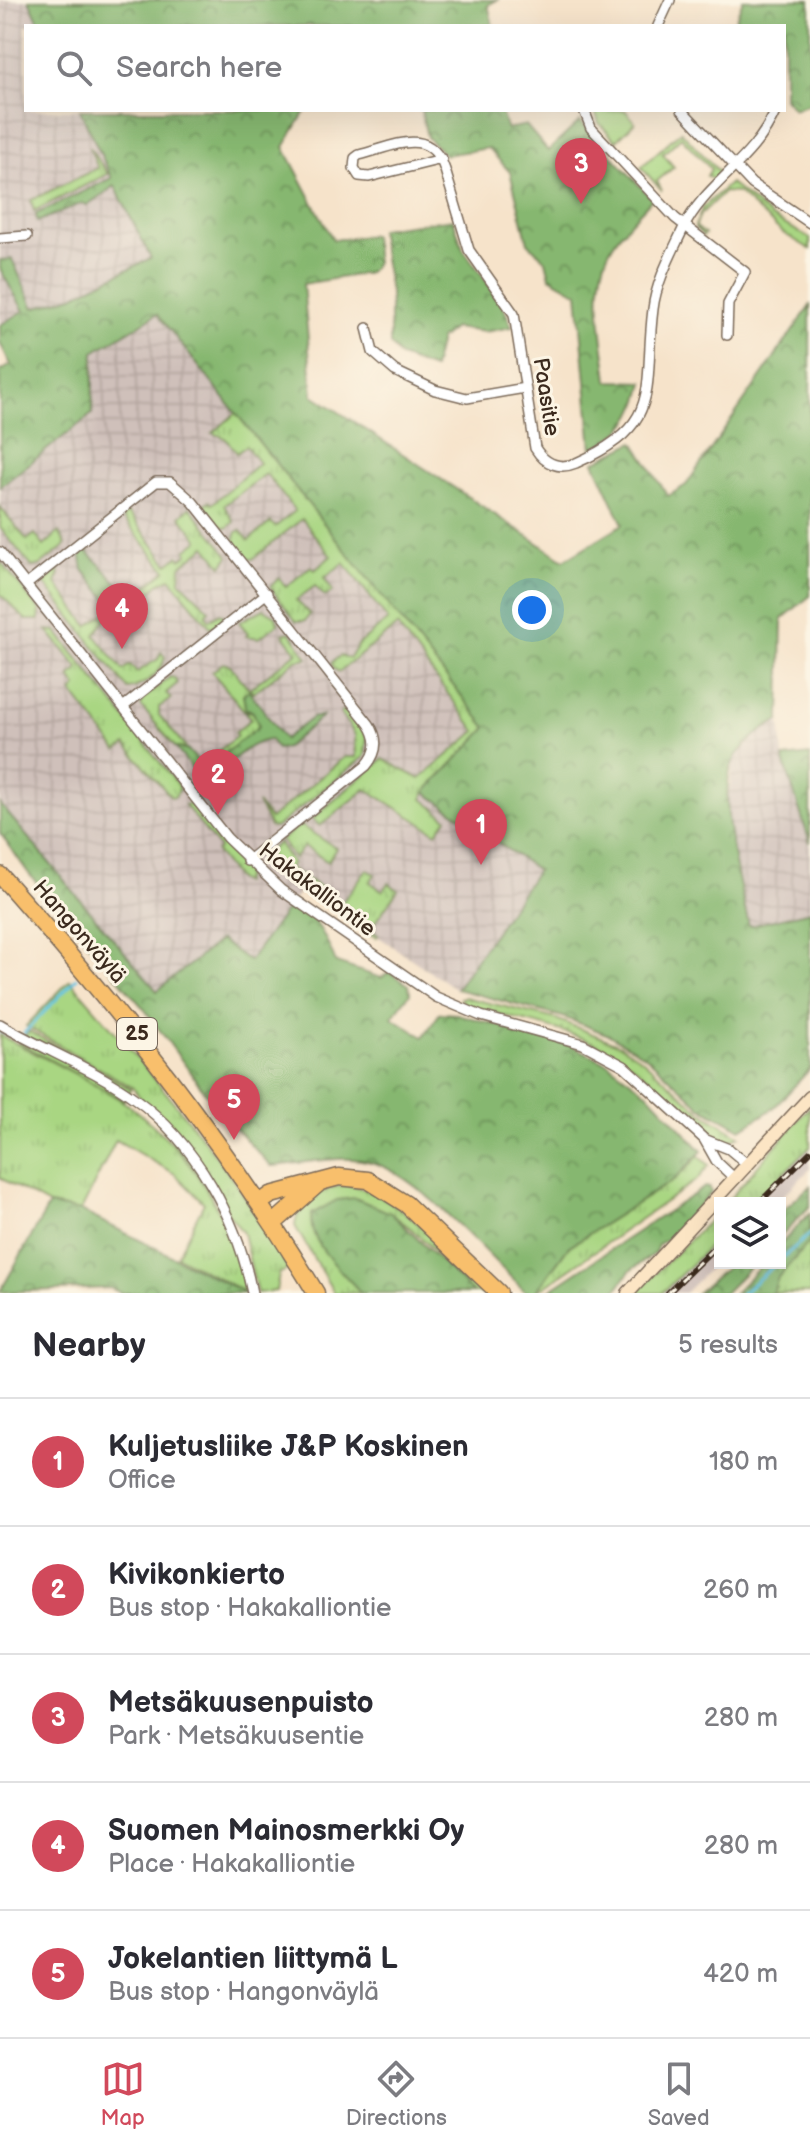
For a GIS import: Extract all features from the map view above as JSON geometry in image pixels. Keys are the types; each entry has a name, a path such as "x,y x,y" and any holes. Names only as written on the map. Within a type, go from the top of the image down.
{"highway":[{"name":"Hangonväylä","path":"0,875 107,996 261,1202 316,1293"},
{"path":"261,1202 271,1195 352,1176 385,1188 406,1204 499,1293"},
{"path":"274,1223 319,1183"}],"main road":[{"path":"628,1293 810,1097"}],"street":[{"path":"659,24 670,0"},
{"path":"585,112 591,128 684,226 745,272 728,304 727,335"},
{"path":"684,112 769,198 810,223"},
{"name":"Paasitie","path":"442,159 469,250 514,314 535,448 551,464 573,464 621,438 635,423 648,390 653,307 684,226 698,204 760,143 775,112"},
{"path":"413,142 429,144 442,159 364,178 356,173 353,163 359,155 413,142"},
{"path":"0,238 27,236"},
{"path":"367,328 373,352 395,371 435,390 467,398 525,388"},
{"path":"26,585 156,482 170,482 191,500 267,593 369,724 376,743 366,766 247,861"},
{"name":"Hakakalliontie","path":"0,552 247,861 281,890 436,997 481,1016 560,1036 603,1053 646,1084 704,1139 717,1162 734,1178"},
{"path":"123,707 267,593"},
{"path":"0,1024 121,1090 162,1124 215,1190 239,1241 252,1293"},
{"name":"Hakakalliontie","path":"704,1139 729,1149 747,1164"}],"shaded area":[{"path":"0,0 29,0 40,24 24,24 24,112 81,112 151,258 73,296 24,312 0,325"},
{"path":"157,314 487,728 426,792 538,869 456,989 303,886 249,961 219,940 157,991 0,804 0,487 91,414 94,352"},
{"path":"780,720 783,758 810,843 810,911 749,926 725,811 735,757 764,728"},
{"path":"810,1147 810,1169 782,1197 759,1197"},
{"path":"714,1242 714,1264 685,1293 662,1293"}],"green space":[{"path":"29,0 497,0 488,5 493,24 40,24"},
{"path":"743,0 810,0 810,104 794,109 786,100 786,24 734,24"},
{"path":"81,112 305,112 284,147 333,240 373,235 376,263 368,273 303,284 313,395 564,560 623,524 594,462 634,442 668,496 686,485 810,306 810,596 782,619 780,720 757,735 737,755 730,770 727,790 735,863 749,926 810,911 810,1069 774,1108 741,1129 701,1107 647,1057 609,1035 563,1017 456,989 537,870 425,792 487,728 157,314 94,352 92,414 0,487 0,371 11,365 0,343 0,325 24,311 0,269 0,260 12,259 34,308 73,296 151,258 115,186 87,205 82,203 37,222 36,214 112,178"},
{"path":"421,112 501,112 507,129 526,125 548,151 580,121 652,199 612,246 601,278 600,312 608,381 644,382 627,423 603,443 592,449 578,293 550,277 546,261 528,243 510,172 488,148 445,155 427,137"},
{"path":"595,112 627,112 635,122 616,141 599,123"},
{"path":"681,131 720,173 714,180 707,176 711,169 681,137 663,154 674,167 657,181 662,191 641,167"},
{"path":"89,147 108,174 34,211 31,200 98,168"},
{"path":"730,183 773,218 810,238 810,249 783,233 738,193 724,192 698,219 702,208"},
{"path":"453,219 463,249 502,303 512,327 485,332 454,328 440,339 433,369 400,357 390,345 390,292 379,229"},
{"path":"254,397 240,418 487,728 425,792 423,799 447,818 437,833 366,789 320,826 312,819 383,759 420,779 476,731 397,626 339,672 333,668 332,662 340,656 350,658 358,645 388,620 344,563 324,578 333,591 325,597 315,586 296,600 310,614 305,621 296,621 270,587 279,578 286,587 311,566 315,570 331,556 302,519 253,559 249,559 234,541 240,530 249,540 271,522 275,527 295,511 266,474 224,505 234,522 227,528 222,527 204,504 209,501 212,504 259,463 246,446 237,453 225,438 213,433"},
{"path":"0,507 27,540 35,534 44,546 59,532 66,545 41,565 32,567 0,528"},
{"path":"190,507 229,556 222,566 206,546 181,566 180,581 209,610 206,615 209,620 220,613 225,617 211,628 170,578 158,584 146,598 138,593 166,570 122,517 128,513 132,517 168,564 178,556 181,559 188,554 186,550 199,540 180,516"},
{"path":"86,550 130,596 135,592 146,598 123,613 119,609 106,619 103,615 113,606 83,570 80,552"},
{"path":"0,561 40,611 39,620 26,620 0,594"},
{"path":"58,569 60,574 56,583 88,626 103,615 106,619 95,635 123,670 130,665 137,672 158,659 161,652 165,657 163,663 151,678 128,689 44,583"},
{"path":"264,609 276,616 278,624 259,638 246,636 248,633 239,622"},
{"path":"47,630 56,631 174,780 180,788 175,797 171,797 126,745 117,751 72,692 77,687 70,677 79,669"},
{"path":"290,632 308,658 296,660 254,692 249,690 243,694 246,711 253,712 259,727 205,769 200,766 237,736 235,733 251,719 212,672 223,663 230,665 249,689 297,652 283,634"},
{"path":"170,677 175,678 177,684 166,693 171,699 159,707 159,715 188,750 175,747 141,706 144,698"},
{"path":"249,690 284,739 312,718 324,715 285,748 277,749 270,740 263,741 231,761 215,781 224,798 221,806 175,747 188,750 205,769 259,726 253,712 248,709 246,713 243,694"},
{"path":"351,709 367,738 365,756 275,828 270,827 257,803 270,819 345,757 356,757 355,735 341,714 341,711"},
{"path":"810,755 810,843 783,758"},
{"path":"191,803 248,870 243,883 238,881 216,852 219,848 185,805"},
{"path":"0,804 157,991 220,940 249,961 286,910 296,911 305,914 319,927 336,963 381,978 389,972 409,985 410,993 392,1017 423,1037 440,1013 457,1014 570,1045 608,1063 648,1093 702,1151 675,1179 568,1247 535,1293 527,1293 454,1220 393,1171 374,1163 349,1159 271,1166 218,1110 145,1010 29,874 0,833"},
{"path":"300,825 336,848 328,862 304,846 294,859 281,840"},
{"path":"278,842 292,863 289,868 336,897 330,905 272,862 269,852"},
{"path":"367,869 375,874 370,882 383,891 389,883 398,890 370,929 378,935 376,938 337,909"},
{"path":"70,980 187,1119 242,1193 288,1269 279,1274 276,1291 257,1293 243,1233 132,1087 26,1026"},
{"path":"460,998 556,1019 620,1045 643,1060 700,1111 740,1136 728,1141 719,1137 643,1074 599,1045 561,1031 463,1004"},
{"path":"29,1031 131,1089 124,1100 19,1043"},
{"path":"0,1035 119,1099 165,1136 185,1159 218,1209 240,1264 246,1293 177,1256 204,1203 175,1174 116,1140 81,1211 49,1205 0,1178"},
{"path":"810,1106 810,1147 759,1197 731,1197"},
{"path":"699,1156 709,1165 698,1179 535,1293 568,1247 675,1179"},
{"path":"345,1185 365,1189 404,1211 487,1293 473,1293 402,1222 381,1209 360,1203 337,1204 312,1214 317,1240 361,1293 334,1293 295,1226 306,1203 329,1189"},
{"path":"810,1186 810,1206 786,1231 786,1208"},
{"path":"705,1187 710,1188 711,1193 669,1238 658,1245 655,1253 630,1271 614,1293 545,1293"},
{"path":"355,1198 391,1213 473,1293 361,1293 320,1246 311,1224 312,1214 337,1200"},
{"path":"49,1205 81,1211 246,1293 121,1293 110,1288 0,1292"},
{"path":"810,1213 810,1241 786,1268 786,1239"},
{"path":"714,1216 714,1242 662,1293 635,1293"},
{"path":"810,1241 810,1293 763,1293"},
{"path":"725,1269 748,1269 724,1293 697,1293"},
{"path":"758,1269 785,1269 778,1277 773,1293 734,1293"}],"waterway":[{"path":"24,1033 77,978"},
{"path":"0,1031 19,1038"},
{"path":"786,1255 810,1234"},
{"path":"742,1293 770,1269"}],"railway":[{"path":"765,1197 810,1152"},
{"path":"668,1293 714,1248"}],"place":[{"name":"Metsäkuusenpuisto","path":"581,204"},
{"name":"Suomen Mainosmerkki Oy","path":"122,649"},
{"name":"Kivikonkierto","path":"218,815"},
{"name":"Kuljetusliike J&P Koskinen","path":"481,865"},
{"name":"Jokelantien liittymä L","path":"234,1140"}]}
